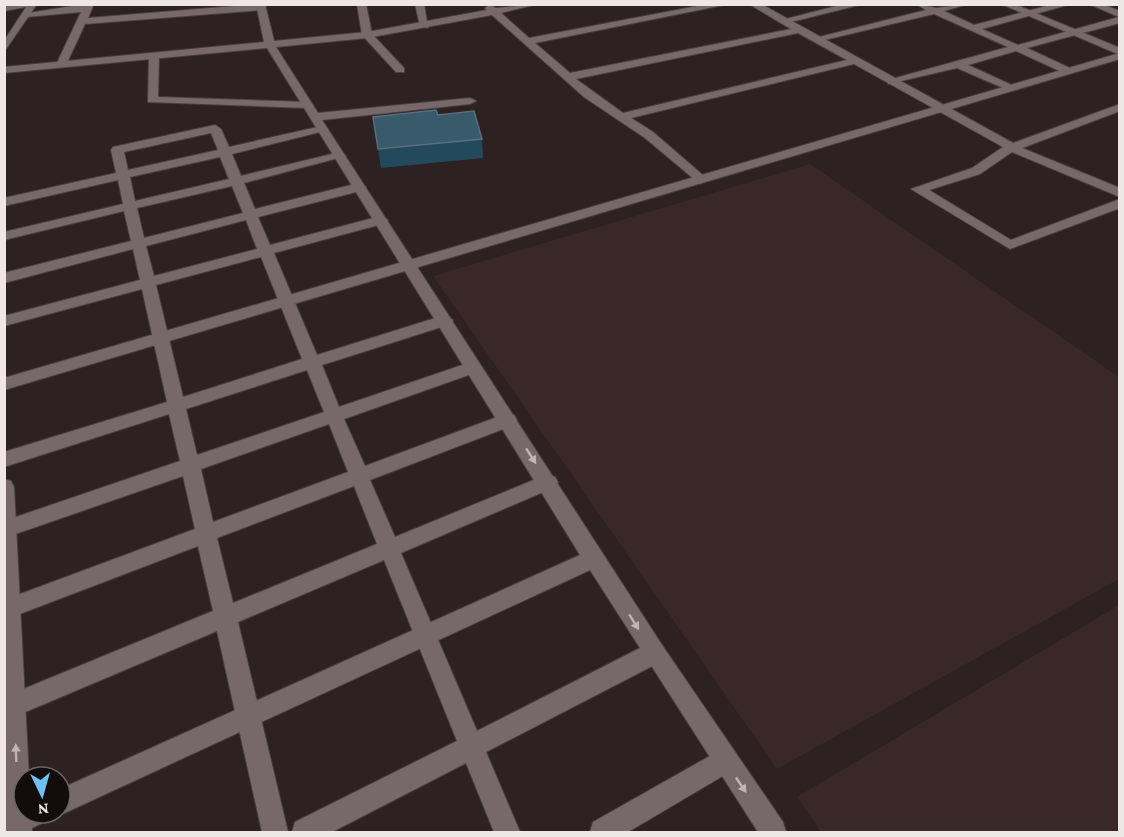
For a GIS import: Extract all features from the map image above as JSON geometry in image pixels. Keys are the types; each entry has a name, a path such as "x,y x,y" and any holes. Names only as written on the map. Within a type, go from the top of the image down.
{"street":[{"path":"361,4 367,35 400,70"},
{"path":"419,4 425,26"},
{"path":"4,70 367,35 425,26 491,8 534,4"},
{"path":"528,41 724,4"},
{"path":"753,4 1012,147 1119,192"},
{"path":"783,21 859,4"},
{"path":"920,4 1068,71"},
{"path":"816,39 964,4"},
{"path":"1005,4 1119,54"},
{"path":"973,28 1067,4"},
{"path":"1093,4 1119,15"},
{"path":"82,21 260,6 270,45 322,130 548,482 654,654 773,832"},
{"path":"844,6 880,24"},
{"path":"4,8 89,7 61,64"},
{"path":"4,48 31,8"},
{"path":"491,8 588,95 649,135 700,180"},
{"path":"892,82 1119,20"},
{"path":"568,77 799,30"},
{"path":"4,384 940,109 1119,54"},
{"path":"154,56 152,99 307,105"},
{"path":"621,117 855,61"},
{"path":"958,64 1010,88"},
{"path":"315,117 471,106 467,86"},
{"path":"1119,107 1012,147 976,171 918,189 1010,245 1119,203"},
{"path":"275,832 117,150 215,129 507,832"},
{"path":"4,202 322,130"},
{"path":"4,236 340,156"},
{"path":"4,278 359,187"},
{"path":"4,321 381,220"},
{"path":"4,460 445,320"},
{"path":"5,530 333,414 474,367"},
{"path":"7,609 508,420"},
{"path":"9,707 548,482"},
{"path":"4,487 9,707 14,765"},
{"path":"72,797 594,558"},
{"path":"305,832 654,654"},
{"path":"603,832 724,761"}],"shaded area":[{"path":"810,164 1119,377 1119,579 777,769 433,276"},
{"path":"1119,605 1119,832 821,832 797,797"}],"building":[{"path":"436,110 438,115 474,111 482,139 378,149 373,117"}]}
